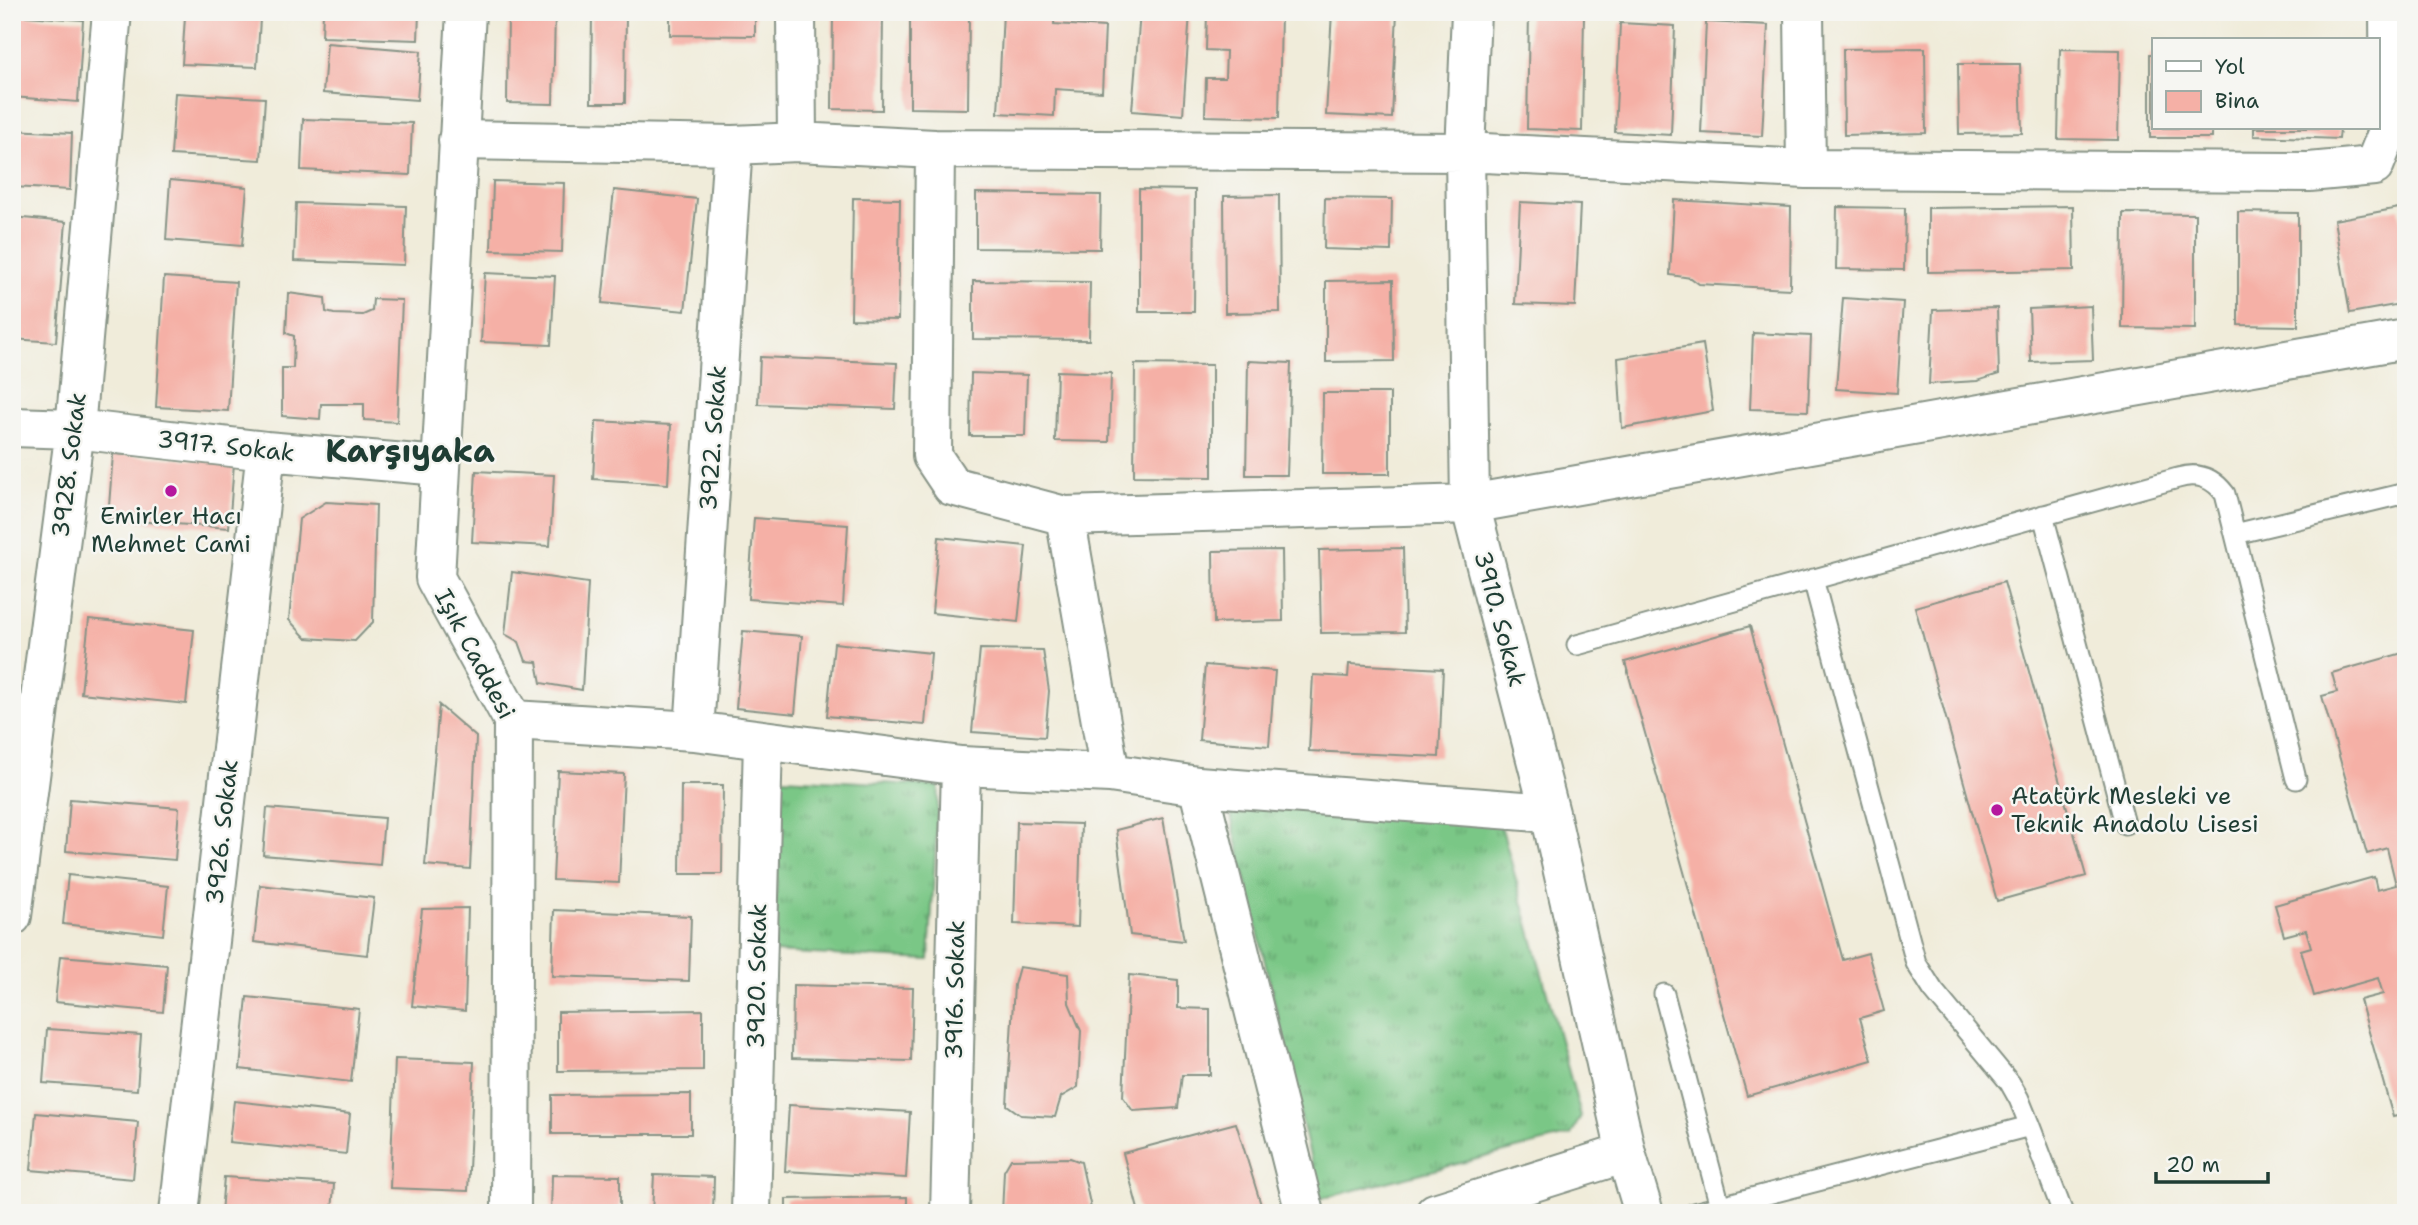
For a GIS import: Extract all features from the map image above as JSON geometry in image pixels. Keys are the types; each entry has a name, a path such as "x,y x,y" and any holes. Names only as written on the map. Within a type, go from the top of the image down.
{"street":[{"name":"3928. Sokak","path":"12,914 75,429 112,12"},
{"name":"Işık Caddesi","path":"466,12 435,579 513,720 511,1213"},
{"path":"796,12 797,142"},
{"name":"3910. Sokak","path":"1471,12 1465,152 1470,504 1550,813 1626,1153 1644,1213"},
{"path":"1804,12 1806,169"},
{"path":"458,140 733,145 797,142 935,149 1465,152 1806,169 2309,172 2374,166 2390,126 2389,12"},
{"name":"3922. Sokak","path":"694,731 733,145"},
{"path":"935,149 932,456 952,486 1065,516 1470,504 2406,339"},
{"name":"3917. Sokak","path":"12,427 75,429 266,451 440,466"},
{"name":"3926. Sokak","path":"179,1213 266,451"},
{"path":"1065,516 1110,773"},
{"path":"513,720 694,731 961,766 1110,773 1198,786 1550,813"},
{"name":"3920. Sokak","path":"751,1213 763,740"},
{"name":"3916. Sokak","path":"950,1213 961,766"},
{"path":"1198,786 1305,1213"},
{"path":"1435,1213 1626,1153"}],"lane":[{"path":"1577,645 2189,475 2199,475 2218,485 2225,494 2296,779"},
{"path":"2235,534 2406,493"},
{"path":"2043,515 2125,824"},
{"path":"1813,579 1916,963 1933,990 2010,1083 2019,1098 2063,1213"},
{"path":"1664,994 1720,1206"},
{"path":"1694,1213 2031,1126"}],"green space":[{"path":"782,778 939,786 929,960 773,952"},
{"path":"1228,803 1501,825 1581,1116 1571,1135 1320,1199"}],"building":[{"path":"323,12 419,12 418,40 322,37"},
{"path":"508,12 555,12 553,104 507,103"},
{"path":"592,12 626,12 625,103 591,103"},
{"path":"670,12 755,12 755,36 670,35"},
{"path":"833,12 883,12 882,110 832,109"},
{"path":"910,12 969,12 968,109 910,108"},
{"path":"1003,12 1055,12 1054,24 1105,27 1102,92 1055,89 1054,116 998,113"},
{"path":"1140,12 1190,12 1183,115 1132,111"},
{"path":"1207,12 1281,12 1279,118 1205,116 1206,78 1225,78 1226,51 1206,50"},
{"path":"1332,12 1397,12 1392,118 1326,115"},
{"path":"1529,12 1584,14 1582,131 1527,129"},
{"path":"12,15 83,20 78,102 12,97"},
{"path":"185,16 260,19 257,67 182,64"},
{"path":"1706,22 1768,25 1762,136 1701,133"},
{"path":"1620,23 1675,26 1671,135 1615,132"},
{"path":"327,43 421,51 417,100 323,93"},
{"path":"1925,48 1926,133 1844,135 1843,49"},
{"path":"2060,49 2120,50 2118,140 2058,139"},
{"path":"2152,54 2152,130 2212,130 2212,138 2150,138"},
{"path":"1958,64 2020,64 2022,133 1959,134"},
{"path":"175,93 265,98 261,160 171,155"},
{"path":"303,119 412,123 410,175 301,170"},
{"path":"12,130 72,133 70,190 12,187"},
{"path":"2254,130 2340,130 2339,139 2254,136"},
{"path":"170,180 247,187 242,246 166,240"},
{"path":"493,181 564,183 562,252 491,250"},
{"path":"1139,189 1195,190 1194,312 1139,312"},
{"path":"614,190 697,199 685,311 602,303"},
{"path":"976,193 1101,195 1100,249 976,248"},
{"path":"1279,195 1280,312 1225,313 1224,196"},
{"path":"853,198 900,199 898,320 851,319"},
{"path":"1325,198 1392,199 1391,251 1324,249"},
{"path":"1674,200 1791,207 1790,289 1699,284 1691,278 1670,275"},
{"path":"1520,202 1580,205 1575,306 1515,304"},
{"path":"296,203 406,206 404,265 294,261"},
{"path":"2073,206 2074,270 1928,272 1928,208"},
{"path":"1837,207 1905,208 1904,270 1836,269"},
{"path":"2399,208 2406,249 2406,303 2350,313 2334,220"},
{"path":"2238,212 2298,213 2298,326 2238,325"},
{"path":"2123,213 2195,214 2195,329 2122,328"},
{"path":"12,217 66,222 56,342 12,339"},
{"path":"485,273 555,276 551,345 481,342"},
{"path":"164,277 236,282 228,411 156,407"},
{"path":"1393,280 1394,361 1326,362 1326,281"},
{"path":"973,281 1090,282 1089,340 973,339"},
{"path":"288,293 325,298 326,312 334,314 363,315 372,311 373,299 402,300 397,422 364,420 364,404 321,404 320,419 282,416 282,368 293,368 294,336 286,333"},
{"path":"1843,298 1903,302 1897,393 1836,389"},
{"path":"2091,306 2093,360 2031,362 2029,309"},
{"path":"1997,308 1999,374 1977,381 1929,384 1933,310"},
{"path":"1753,333 1811,336 1808,411 1750,409"},
{"path":"1703,344 1713,411 1622,428 1618,358"},
{"path":"760,357 897,363 895,409 758,404"},
{"path":"1248,361 1291,363 1287,475 1246,475"},
{"path":"1135,364 1212,365 1212,477 1134,476"},
{"path":"1057,371 1111,373 1109,442 1055,441"},
{"path":"971,373 1027,375 1025,436 970,436"},
{"path":"1323,393 1390,393 1390,474 1322,474"},
{"path":"596,421 671,425 668,484 593,479"},
{"name":"Emirler Hacı Mehmet Cami","path":"113,454 234,463 229,528 108,519"},
{"path":"476,471 554,475 550,546 472,542"},
{"path":"326,502 376,505 373,622 355,641 306,638 289,620 299,519"},
{"path":"754,518 848,525 843,606 748,599"},
{"path":"939,537 1026,546 1018,622 932,613"},
{"path":"1403,548 1405,632 1321,633 1319,550"},
{"path":"1282,550 1283,621 1214,623 1213,551"},
{"path":"512,572 588,583 582,690 541,683 537,662 526,661 519,642 505,634"},
{"path":"2004,582 2086,876 1997,901 1915,607"},
{"path":"89,619 194,630 186,704 81,693"},
{"path":"1750,626 1843,960 1868,953 1884,1011 1860,1018 1872,1060 1747,1096 1625,662"},
{"path":"743,631 802,636 795,714 736,708"},
{"path":"834,643 931,653 925,725 827,716"},
{"path":"980,649 1043,650 1049,691 1045,737 972,732"},
{"path":"2406,652 2406,1114 2393,1117 2360,1000 2383,994 2378,978 2314,996 2301,950 2311,947 2306,930 2284,936 2275,905 2374,877 2377,890 2396,885 2387,848 2367,854 2322,696 2337,692 2332,673"},
{"path":"1349,664 1443,669 1439,757 1309,751 1313,675 1348,677"},
{"path":"1205,665 1275,671 1269,746 1199,740"},
{"path":"439,705 476,737 470,869 425,865"},
{"path":"558,771 624,774 619,883 553,880"},
{"path":"681,785 723,785 722,874 680,874"},
{"path":"70,799 179,808 175,860 66,851"},
{"path":"267,808 384,818 380,865 263,855"},
{"path":"1163,818 1184,941 1130,935 1116,830"},
{"path":"1017,822 1081,824 1078,927 1014,924"},
{"path":"68,875 168,886 163,935 63,924"},
{"path":"260,885 374,898 367,955 254,942"},
{"path":"468,908 465,1011 412,1006 422,909"},
{"path":"554,910 691,916 689,981 552,976"},
{"path":"60,956 167,965 163,1012 55,1002"},
{"path":"1019,967 1068,974 1069,1003 1081,1031 1078,1087 1061,1097 1055,1117 1021,1115 1007,1105 1014,985"},
{"path":"1129,975 1178,980 1178,1008 1210,1009 1210,1075 1182,1075 1178,1108 1133,1111 1123,1097"},
{"path":"793,985 913,988 911,1061 792,1058"},
{"path":"247,997 359,1009 351,1082 240,1069"},
{"path":"703,1010 703,1070 558,1071 558,1012"},
{"path":"47,1029 141,1035 137,1090 43,1083"},
{"path":"395,1059 474,1062 468,1191 390,1188"},
{"path":"691,1094 691,1134 552,1134 552,1095"},
{"path":"234,1101 350,1114 346,1154 229,1142"},
{"path":"789,1105 910,1112 906,1178 785,1171"},
{"path":"36,1113 138,1122 133,1179 31,1170"},
{"path":"1236,1123 1262,1208 1244,1213 1139,1213 1123,1153"},
{"path":"1070,1158 1081,1162 1092,1213 1002,1213 1004,1171 1011,1159"},
{"path":"552,1175 620,1176 620,1213 551,1213"},
{"path":"654,1175 714,1177 713,1213 652,1213"},
{"path":"224,1177 334,1184 332,1213 221,1213"},
{"path":"907,1197 907,1213 786,1213 786,1199"},
{"path":"383,1207 450,1211 450,1213 382,1213"}],"place":[{"name":"Emirler Hacı Mehmet Cami","path":"171,491"},
{"name":"Atatürk Mesleki ve Teknik Anadolu Lisesi","path":"1997,810"}],"district":[{"name":"Karşıyaka","path":"410,450"}]}
